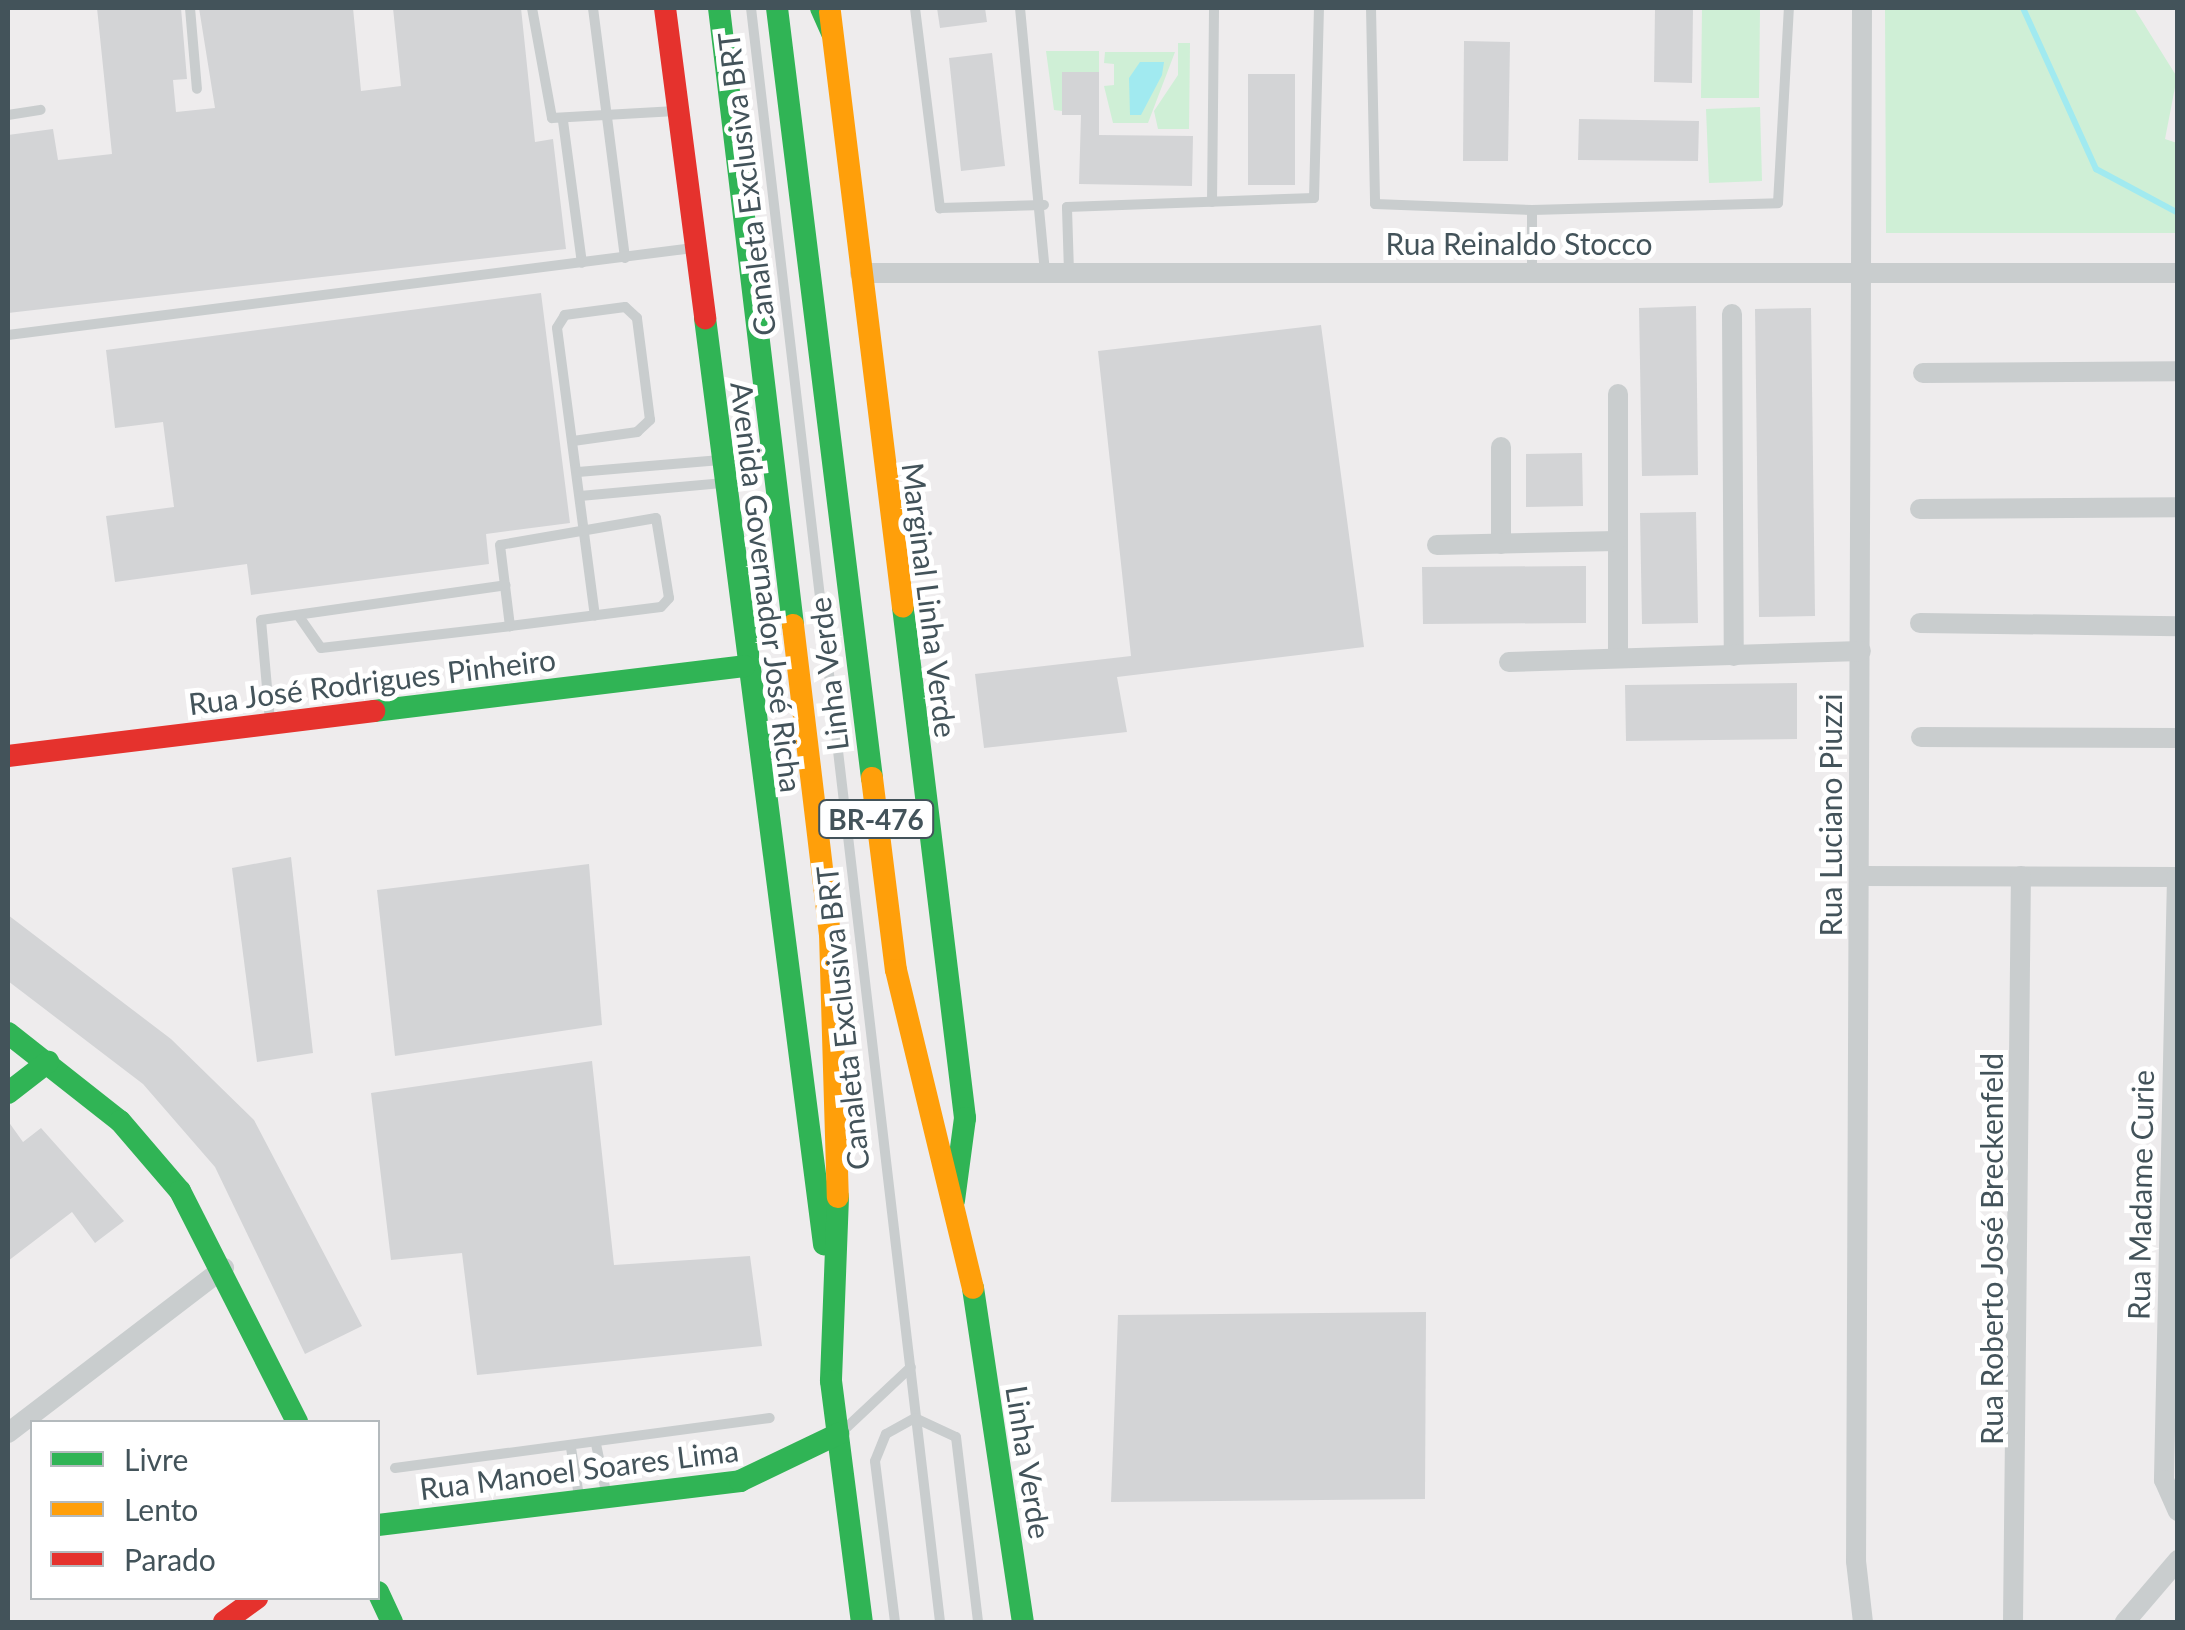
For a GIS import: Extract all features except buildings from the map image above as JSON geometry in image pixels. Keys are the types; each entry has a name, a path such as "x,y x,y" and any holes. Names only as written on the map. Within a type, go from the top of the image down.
{"main road":[{"name":"Avenida Governador José Richa","path":"665,8 744,666 830,1292"},
{"name":"Linha Verde","path":"719,8 830,934 840,1101 830,1292 838,1434 862,1622"},
{"name":"Linha Verde","path":"778,8 896,970 954,1200 1023,1622"},
{"path":"821,8 832,33"},
{"name":"Marginal Linha Verde","path":"830,8 965,1118 954,1200"},
{"name":"Rua José Rodrigues Pinheiro","path":"8,756 744,666"},
{"path":"8,1033 48,1062 154,1158 224,1268 296,1420"},
{"path":"16,1086 48,1062"},
{"name":"Rua Manoel Soares Lima","path":"380,1525 740,1481 838,1434"},
{"path":"380,1596 392,1622"},
{"path":"224,1622 254,1600"}],"street":[{"name":"Rua Luciano Piuzzi","path":"1862,8 1856,1562 1863,1622"},
{"name":"Rua Reinaldo Stocco","path":"860,272 2178,274"},
{"path":"1732,314 1734,656"},
{"path":"1923,373 2178,371"},
{"path":"1618,394 1618,658"},
{"path":"1501,446 1501,544"},
{"path":"1920,510 2178,506"},
{"path":"1438,545 1616,541"},
{"path":"1920,623 2178,626"},
{"path":"1509,662 1861,651"},
{"path":"1921,737 2178,738"},
{"path":"1860,876 2177,876"},
{"name":"Rua Roberto José Breckenfeld","path":"2012,1622 2021,876"},
{"name":"Rua Madame Curie","path":"2177,876 2164,1480 2178,1511"},
{"path":"8,1433 224,1268"},
{"path":"2125,1622 2178,1560"}],"lane":[{"path":"190,8 198,89"},
{"path":"532,8 546,112 564,121 678,110"},
{"path":"593,8 625,258"},
{"name":"Canaleta Exclusiva BRT","path":"751,8 940,1622"},
{"path":"914,8 940,208 1044,205"},
{"path":"1020,8 1044,205 1046,272"},
{"path":"1212,202 1214,8"},
{"path":"1068,272 1067,207 1314,198 1319,8"},
{"path":"1371,8 1375,204 1532,210 1778,203 1789,8"},
{"path":"8,115 40,110"},
{"path":"564,121 582,263"},
{"path":"1532,210 1532,273"},
{"path":"8,335 694,248"},
{"path":"573,441 637,432 650,420 636,318 625,306 557,320 595,615"},
{"path":"578,472 720,460"},
{"path":"580,496 724,484"},
{"path":"298,614 321,648 510,626 669,603 656,518 500,545 510,626"},
{"path":"270,724 261,620 506,586"},
{"path":"838,1434 911,1367"},
{"path":"395,1468 571,1448 770,1418"},
{"path":"896,1622 876,1461 886,1434 914,1418 956,1437 978,1622"},
{"path":"596,1444 607,1498"},
{"path":"571,1448 580,1501"}],"green space":[{"path":"1702,8 1760,8 1759,98 1701,98"},
{"path":"1885,8 2134,8 2177,77 2165,139 2177,143 2177,233 1886,233"},
{"path":"1178,43 1190,43 1189,129 1158,129 1154,111 1178,75"},
{"path":"1046,51 1099,51 1099,72 1062,72 1062,111 1054,110"},
{"path":"1105,52 1175,52 1148,123 1113,123 1104,86 1114,85 1114,64 1104,63"},
{"path":"1760,107 1762,181 1709,183 1706,109"}],"water":[{"path":"1140,62 1164,62 1162,75 1141,115 1130,115 1129,78"}],"waterway":[{"path":"2023,8 2096,169 2178,213"}],"traffic: fast":[{"path":"719,8 793,625"},
{"path":"777,8 872,778"},
{"path":"821,8 832,33"},
{"path":"705,318 824,1244"},
{"path":"903,607 965,1118 954,1200"},
{"path":"374,711 744,666"},
{"path":"8,1033 120,1121 180,1191 296,1420"},
{"path":"8,1093 48,1062"},
{"path":"838,1197 831,1381 862,1622"},
{"path":"973,1288 1023,1622"},
{"path":"380,1525 740,1481 838,1434"},
{"path":"380,1596 392,1622"}],"traffic: slow":[{"path":"830,12 903,607"},
{"path":"793,625 830,934 838,1197"},
{"path":"872,778 896,970 973,1288"}],"traffic: jam":[{"path":"665,8 705,318"},
{"path":"8,756 374,711"},
{"path":"224,1622 254,1600"}]}
